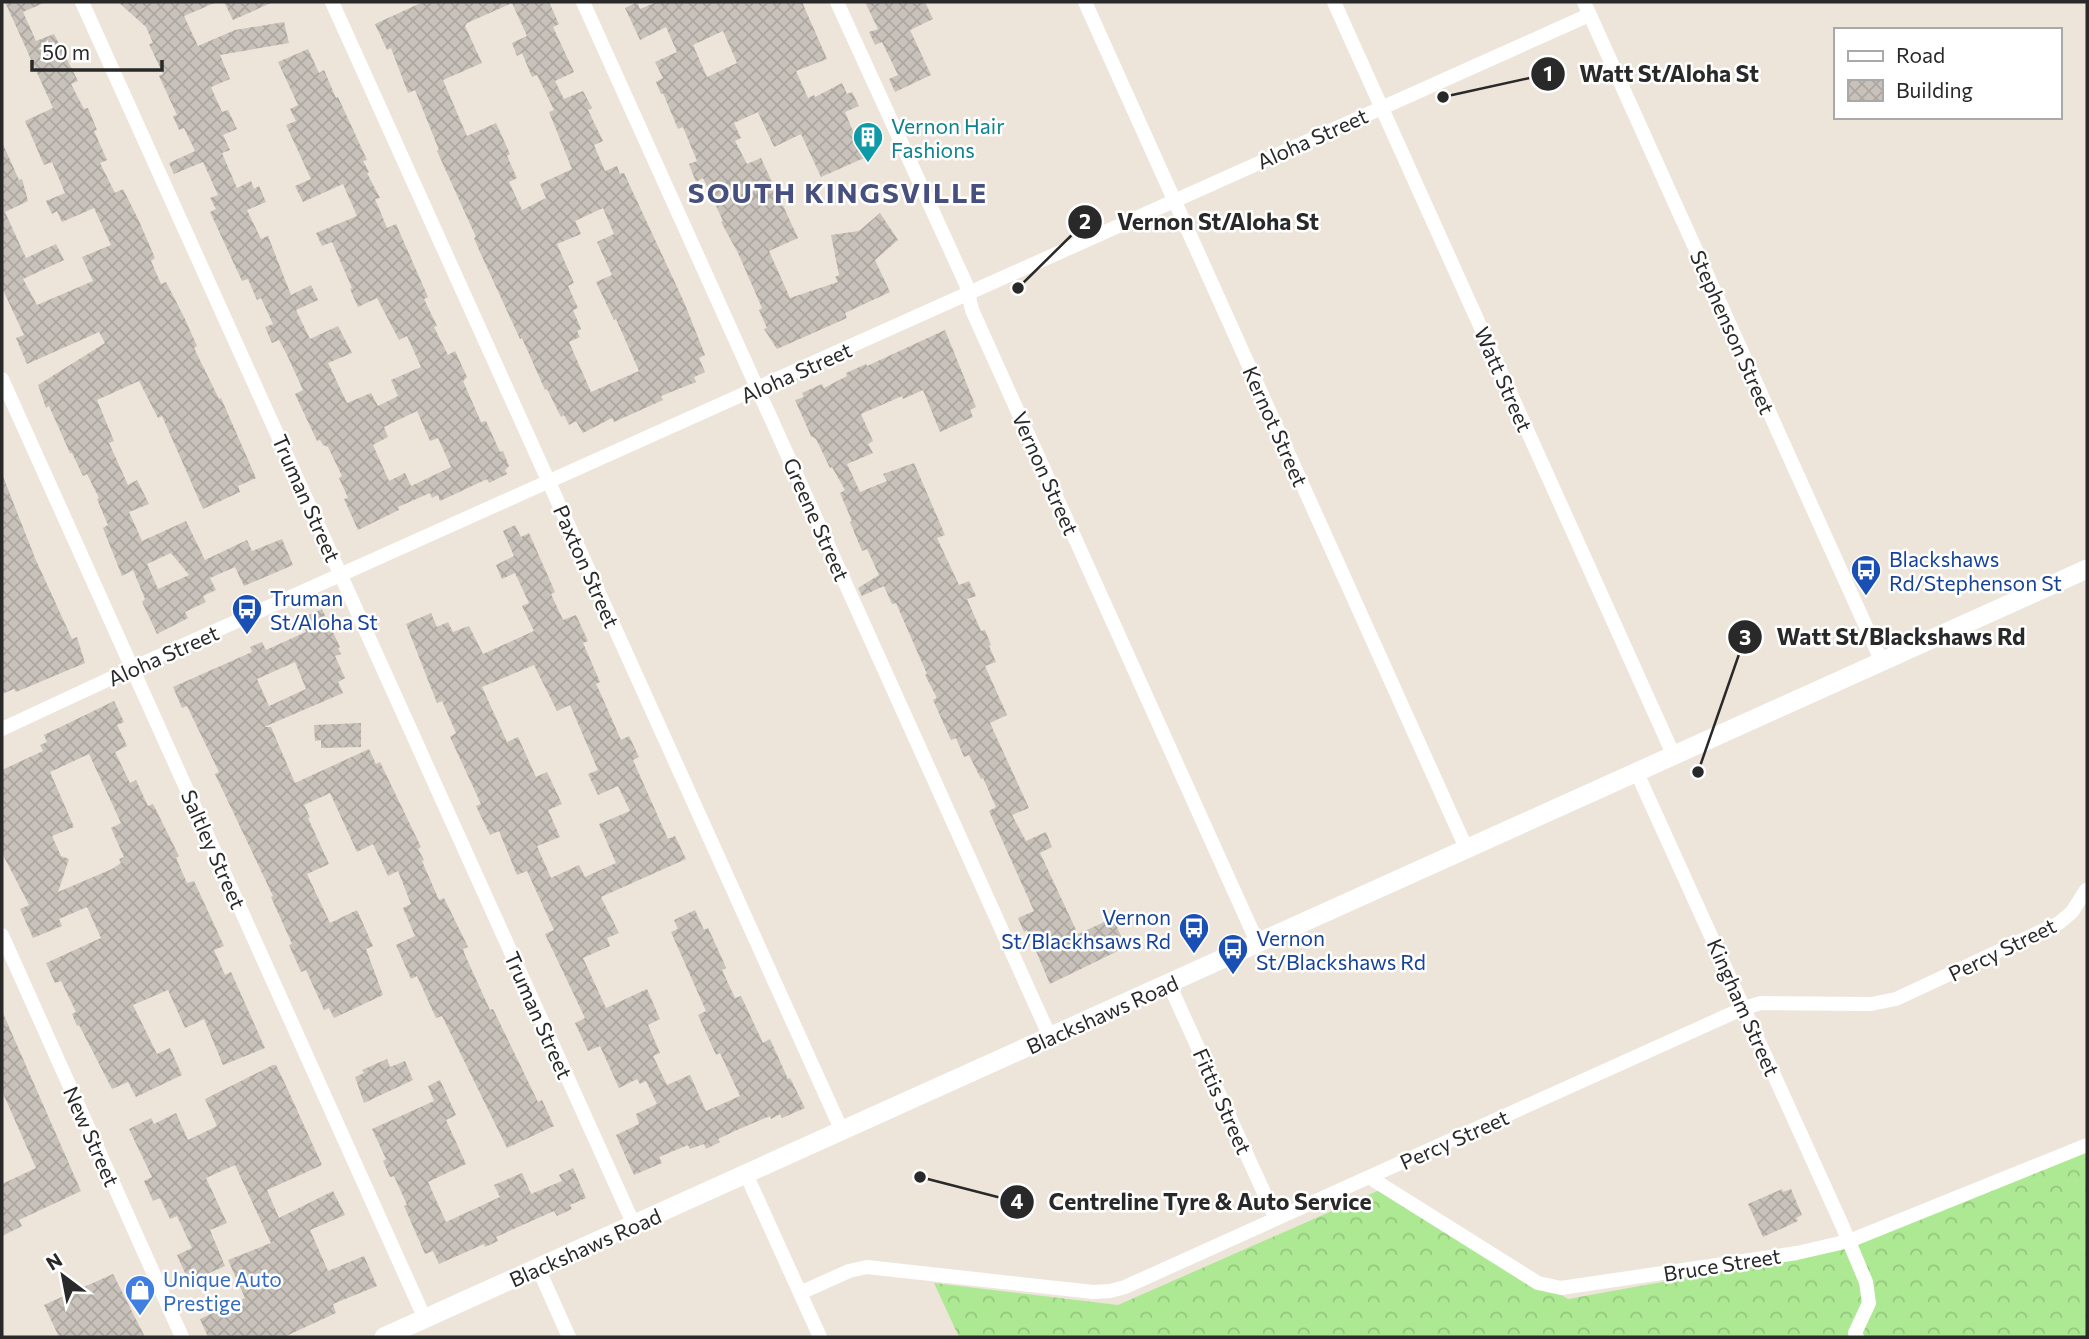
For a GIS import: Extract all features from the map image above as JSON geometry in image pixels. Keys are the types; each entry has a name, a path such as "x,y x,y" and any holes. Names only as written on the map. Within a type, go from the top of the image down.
{"main road":[{"name":"Blackshaws Road","path":"384,1337 2087,569"}],"street":[{"name":"Truman Street","path":"82,2 634,1225"},
{"name":"Paxton Street","path":"332,2 842,1131"},
{"name":"Greene Street","path":"583,2 1049,1037"},
{"name":"Vernon Street","path":"837,2 1258,944"},
{"name":"Kernot Street","path":"1085,2 1467,850"},
{"name":"Watt Street","path":"1334,2 1674,756"},
{"name":"Aloha Street","path":"2,729 132,668 758,389 1380,107 1587,8"},
{"name":"Stephenson Street","path":"1587,8 1882,662"},
{"name":"Saltley Street","path":"2,379 425,1319"},
{"name":"Kingham Street","path":"1637,773 1866,1282 1869,1303 1855,1333 1857,1337"},
{"name":"Percy Street","path":"800,1293 849,1271 867,1267 1093,1292 1125,1287 1744,1008 1762,1003 1871,1004 1896,999 2059,923 2072,912 2087,890"},
{"name":"New Street","path":"2,935 182,1337"},
{"name":"Fittis Street","path":"1169,984 1276,1219"},
{"name":"Bruce Street","path":"1370,1177 1538,1283 1553,1288 1797,1253 1849,1241 2087,1145"},
{"path":"746,1174 820,1337"},
{"path":"538,1268 569,1337"}],"green space":[{"path":"2087,1144 2087,1337 959,1337 934,1283 1118,1305 1382,1189 1568,1299 1795,1258 1797,1253"}],"building":[{"path":"5,2 46,2 23,12 36,41 54,34 78,81 71,84 84,109 88,108 97,130 94,131 107,160 100,163 115,193 123,189 139,221 155,258 151,261 161,284 166,282 184,317 197,346 194,348 219,399 221,398 256,478 238,486 240,492 203,509 162,416 158,418 139,381 97,400 114,441 109,443 128,485 137,480 149,504 129,512 142,541 186,521 205,560 247,540 252,551 282,539 293,565 244,586 235,567 210,578 216,590 203,596 206,602 185,612 188,618 157,634 142,602 145,599 133,570 122,576 103,528 108,525 97,499 99,498 87,474 83,476 70,453 49,406 46,408 38,385 105,343 99,332 27,364 16,338 24,335 2,288 2,142 19,180 22,179 28,201 5,212 26,258 56,244 64,260 23,279 37,305 93,281 82,257 111,245 94,208 62,222 57,211 52,214 46,201 65,193 52,162 44,165 25,121 53,108","holes":["171,553 189,575 158,589 147,564"]},
{"path":"118,2 217,2 184,16 198,46 235,30 284,22 289,43 220,55 230,79 211,87 222,112 228,110 237,129 223,135 230,150 222,153 237,188 251,181 254,189 259,186 266,202 247,210 261,239 268,236 291,295 311,285 318,300 296,310 310,339 338,326 352,353 328,363 347,403 371,393 378,406 398,396 391,380 421,367 407,336 399,340 377,298 358,307 332,242 322,246 316,233 357,216 343,184 303,202 295,186 311,179 286,125 296,121 290,109 298,105 278,62 308,49 319,73 324,70 336,98 338,97 367,160 363,161 380,198 375,199 387,228 396,224 428,297 424,299 437,326 434,327 448,355 455,351 467,377 463,381 481,422 486,421 500,452 503,451 509,466 505,470 507,474 489,483 487,479 440,501 438,495 432,498 430,493 398,507 399,510 358,530 344,499 348,498 339,478 342,476 328,447 320,440 317,441 295,394 303,390 287,355 279,340 272,343 265,327 273,324 261,298 257,300 248,279 242,281 210,212 216,209 210,198 218,195 203,162 174,174 169,163 195,151 184,128 179,130 173,116 177,115 159,76 163,74 149,44 153,43 146,27","holes":["417,411 430,441 438,438 451,467 411,486 405,473 389,481 373,445 388,437 384,427"]},
{"path":"224,2 273,2 233,20"},
{"path":"423,2 549,2 559,24 553,27 574,72 555,81 564,99 583,91 592,108 588,110 603,141 594,145 605,171 617,166 620,174 624,173 684,302 705,355 699,358 705,372 694,377 696,382 661,396 663,400 614,422 612,418 583,433 576,421 569,425 564,415 561,417 547,389 545,390 479,250 474,238 476,237 437,151 439,150 415,90 408,93 391,48 387,50 375,24","holes":["512,3 527,36 512,43 517,56 522,53 532,77 537,75 554,110 549,112 572,169 540,184 546,198 522,210 509,182 517,178 507,156 510,154 496,123 467,136 443,80 482,63 465,26 467,23","603,208 614,234 597,242 612,275 596,282 639,371 591,392 569,342 580,337 577,331 581,329 573,310 578,308 568,286 574,283 557,244 581,234 575,221"]},
{"path":"637,2 640,9 657,2 802,2 827,59 796,71 808,98 842,83 847,94 852,92 859,106 845,112 864,158 821,177 801,134 774,147 758,112 734,123 741,138 735,141 747,164 761,158 798,238 769,251 790,298 838,282 835,277 839,275 831,235 859,231 880,213 898,240 875,260 890,292 845,313 847,318 777,349 764,329 767,328 759,310 762,308 703,178 696,182 689,164 697,161 683,127 678,129 656,82 663,78 655,62 677,52 666,27 640,40 625,8","holes":["723,31 737,63 707,77 693,45"]},
{"path":"865,2 925,2 933,19 910,30 931,75 895,92 889,79 898,75 882,42 875,45 869,32 878,29"},
{"path":"945,330 976,407 970,410 973,417 940,432 923,390 903,399 902,396 861,414 873,441 868,444 873,453 847,464 860,492 887,481 883,474 914,463 945,535 937,538 959,585 969,581 976,596 967,599 981,631 985,630 996,662 985,666 1007,715 990,723 1029,808 1012,815 1026,841 1046,832 1052,847 1040,853 1078,934 1113,918 1126,947 1050,984 1027,930 1024,932 1018,918 1034,911 989,811 996,807 969,755 964,757 956,738 951,740 933,700 937,698 896,603 892,604 884,586 862,596 858,588 879,575 867,549 862,551 850,522 852,521 840,493 845,490 832,467 830,468 816,439 811,436 795,400 804,397 802,393 822,384 824,388 847,376 846,373"},
{"path":"2,474 35,558 72,639 77,637 85,663 16,692 14,689 2,694"},
{"path":"515,525 521,537 529,533 555,592 551,594 563,620 576,615 588,641 583,643 600,682 596,684 621,740 629,736 639,757 633,760 668,839 675,836 686,859 601,897 619,933 607,938 610,946 583,958 606,1008 647,989 660,1019 648,1025 660,1053 653,1056 667,1085 690,1075 706,1111 740,1096 720,1053 716,1055 698,1015 706,1011 671,932 678,929 674,920 695,910 704,930 708,928 720,954 726,968 722,970 735,998 741,996 763,1043 770,1039 805,1108 782,1118 780,1114 771,1119 770,1116 718,1139 720,1142 706,1149 704,1144 690,1149 688,1145 659,1157 662,1163 634,1175 616,1135 639,1124 636,1114 657,1104 646,1081 640,1084 637,1079 619,1088 600,1046 588,1051 575,1023 585,1018 545,934 554,930 527,871 517,875 499,831 490,835 476,806 481,804 450,737 456,733 442,701 437,703 406,624 431,613 437,627 448,622 453,632 469,626 483,654 534,631 522,606 529,603 515,573 502,579 496,565 514,556 503,531","holes":["534,665 557,711 570,705 598,770 588,774 598,795 618,786 630,811 599,824 616,863 585,877 579,865 551,878 537,846 560,837 548,810 562,804 547,772 536,777 518,737 507,742 482,687"]},
{"path":"322,609 340,647 338,648 341,654 335,656 345,678 338,682 343,693 264,727 271,727 295,783 369,749 376,764 380,762 421,847 418,849 424,860 422,861 439,900 444,898 468,947 463,949 465,955 490,1010 493,1009 538,1102 542,1100 554,1126 507,1148 442,1016 436,1018 417,976 411,979 396,945 415,936 403,908 411,904 398,871 388,876 373,844 357,852 330,793 304,805 329,864 307,874 330,923 357,910 373,946 366,949 383,995 334,1018 329,1008 324,1010 306,970 301,972 271,897 273,896 215,774 219,772 187,706 182,708 173,687 252,652 250,647 262,642 266,650 306,632 300,619","holes":["295,662 306,689 269,706 257,679"]},
{"path":"114,701 124,722 117,725 127,746 115,752 130,783 136,780 148,806 153,804 179,856 176,858 187,883 194,881 224,946 214,950 225,975 231,972 265,1048 223,1065 204,1019 185,1028 168,990 133,1005 157,1054 170,1048 182,1075 136,1097 128,1082 112,1089 79,1025 77,1026 72,1014 76,1012 61,981 55,983 46,963 101,938 87,907 59,919 62,926 33,938 20,909 29,905 2,853 2,770 43,751 40,745 47,742 44,735","holes":["89,754 121,823 111,828 124,857 119,859 121,863 58,892 69,859 61,856 52,836 74,827 50,772"]},
{"path":"361,723 361,747 321,748 321,740 315,741 314,725"},
{"path":"2,1011 81,1191 19,1220 22,1226 2,1236 2,1184 36,1168 2,1091"},
{"path":"387,1059 390,1067 405,1061 413,1080 364,1103 355,1077 364,1073 362,1070"},
{"path":"276,1065 322,1165 267,1190 279,1218 333,1191 345,1215 310,1230 328,1271 364,1256 377,1286 333,1304 336,1313 284,1337 208,1337 200,1319 245,1298 228,1260 271,1243 235,1165 206,1178 227,1223 210,1230 225,1266 189,1282 177,1255 192,1248 177,1216 170,1219 160,1198 153,1201 144,1181 152,1177 129,1129 151,1118 154,1124 176,1113 188,1140 217,1126 205,1099"},
{"path":"440,1080 456,1115 446,1120 466,1164 428,1182 446,1222 500,1197 494,1185 522,1173 531,1194 562,1181 559,1175 573,1168 586,1198 570,1205 572,1209 557,1216 554,1211 496,1237 498,1241 485,1247 484,1244 439,1264 433,1251 425,1254 404,1206 407,1205 394,1176 390,1177 383,1161 386,1159 372,1129 434,1101 428,1086"},
{"path":"1782,1189 1783,1192 1791,1189 1802,1215 1796,1218 1798,1221 1763,1237 1748,1204"},
{"path":"113,1274 145,1337 59,1337 44,1305"}],"place":[{"name":"Watt St/Aloha St","path":"1443,97"},
{"name":"Vernon Hair Fashions","path":"868,164"},
{"name":"Vernon St/Aloha St","path":"1018,288"},
{"name":"Blackshaws Rd/Stephenson St","path":"1866,597"},
{"name":"Truman St/Aloha St","path":"247,636"},
{"name":"Watt St/Blackshaws Rd","path":"1698,772"},
{"name":"Vernon St/Blackhsaws Rd","path":"1194,955"},
{"name":"Vernon St/Blackshaws Rd","path":"1233,976"},
{"name":"Centreline Tyre & Auto Service","path":"920,1177"},
{"name":"Unique Auto Prestige","path":"140,1317"}],"district":[{"name":"SOUTH KINGSVILLE","path":"838,192"}]}
